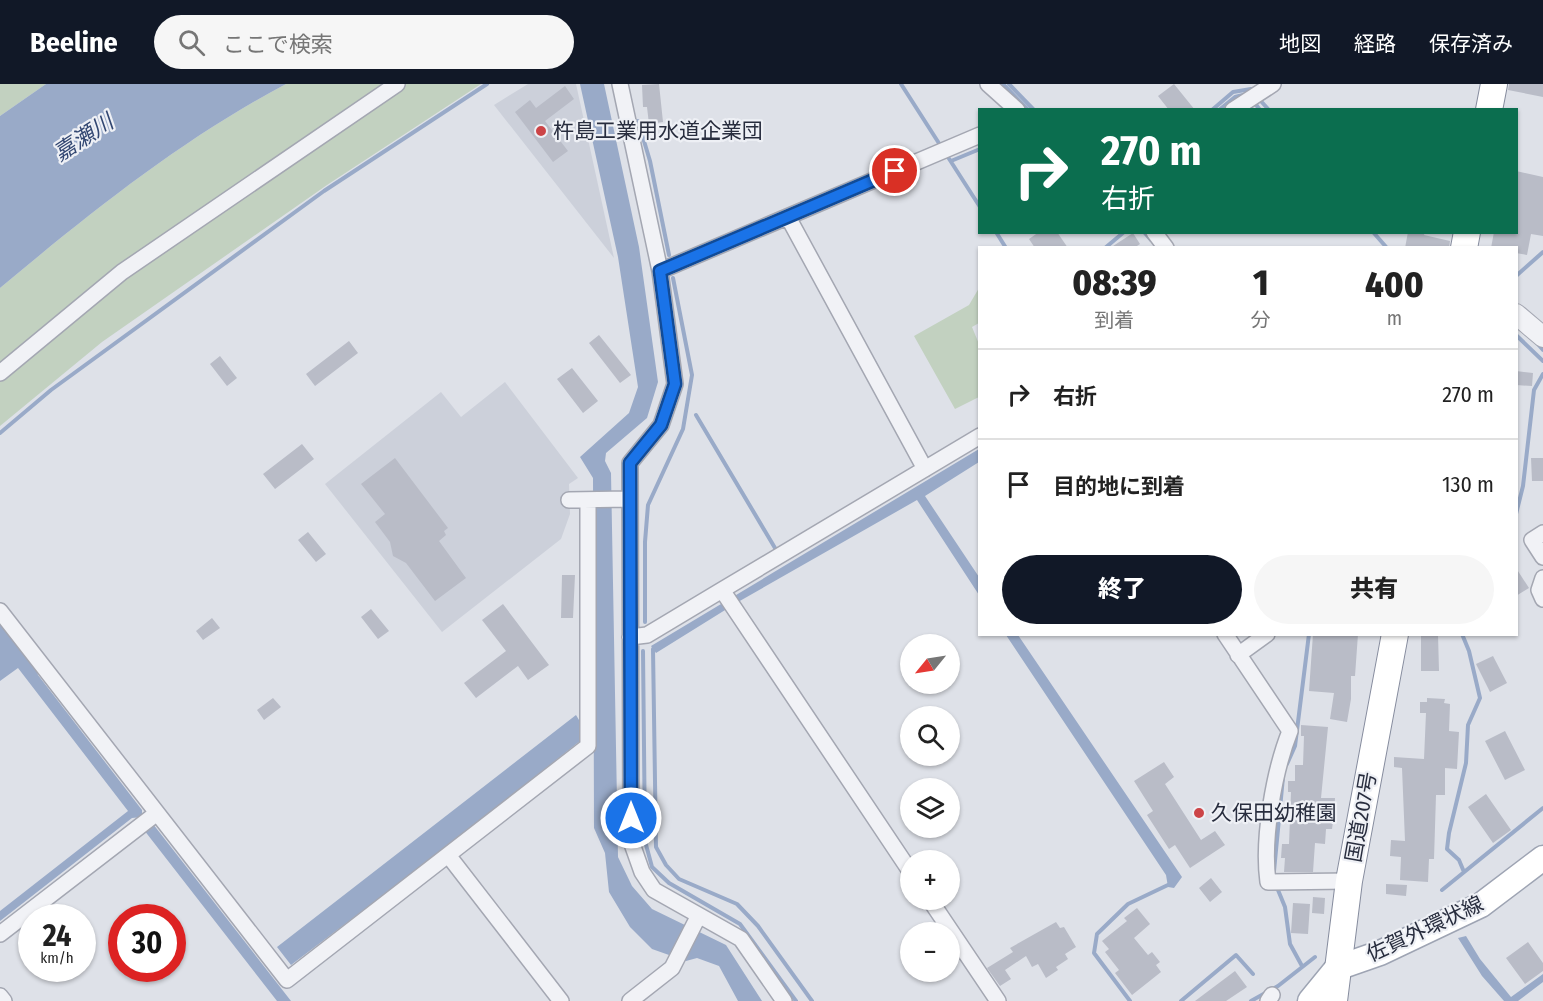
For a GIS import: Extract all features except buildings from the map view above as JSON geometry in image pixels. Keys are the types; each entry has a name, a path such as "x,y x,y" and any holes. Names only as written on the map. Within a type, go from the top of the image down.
{"highway":[{"path":"1489,108 1494,84"},
{"name":"国道207号","path":"1334,1001 1349,880 1395,636"}],"main road":[{"name":"佐賀外環状線","path":"1337,968 1380,953 1481,905 1543,858"},
{"path":"1310,1001 1337,968"}],"street":[{"path":"0,373 122,272 397,84"},
{"path":"620,84 660,271 675,384 661,425 630,463 624,500 630,637 631,841 642,872 654,890 698,917 741,939 784,1001"},
{"path":"988,84 1015,108"},
{"path":"1240,105 1267,88"},
{"path":"660,271 978,136"},
{"path":"788,217 925,469"},
{"path":"1518,316 1543,337"},
{"path":"630,637 647,634 727,598 925,469 978,437"},
{"path":"569,500 624,500"},
{"path":"0,611 287,980 588,746 589,501"},
{"path":"1543,532 1532,540 1543,557"},
{"path":"1543,578 1539,590 1543,599"},
{"path":"727,598 900,856"},
{"path":"1226,636 1290,731 1278,761 1266,863 1268,882 1349,880"},
{"path":"1238,655 1264,636"},
{"path":"0,934 157,813"},
{"path":"448,855 561,1001"},
{"path":"937,910 998,1001"},
{"path":"630,1001 672,968 698,917"},
{"path":"0,996 4,1001"}],"shaded area":[{"name":"杵島工業用水道企業団","path":"528,84 576,84 614,258 494,105"},
{"path":"505,382 578,478 569,484 570,514 561,539 442,632 325,484 441,392 461,417"}],"green space":[{"path":"0,84 46,84 0,116"},
{"path":"286,84 481,84 327,185 102,342 0,426 0,288 138,178 210,129"},
{"path":"978,290 978,324 972,327 978,342 978,398 955,409 914,336 969,305"}],"water":[{"name":"嘉瀬川","path":"46,84 286,84 210,129 138,178 0,288 0,116"},
{"path":"580,84 604,84 639,247 658,382 647,418 606,453 605,461 611,473 618,857 632,886 652,909 726,945 762,1001 738,1001 719,966 697,958 686,961 652,949 630,927 609,892 605,853 594,828 593,478 580,457 629,413 638,387 618,257"},
{"path":"978,450 978,463 925,496 978,576 978,593 917,500 738,602 656,653 651,646"},
{"path":"0,620 35,664 38,675 142,810 142,817 132,818 22,904 18,904 18,907 0,921 0,911 128,811 18,668 0,681"},
{"path":"1007,636 1019,636 1182,877 1174,888 1168,887 1166,875"},
{"path":"576,715 579,720 580,741 452,843 291,965 277,947"},
{"path":"153,824 291,1001 277,1001 144,830"},
{"path":"1466,936 1480,959 1511,997 1543,974 1543,982 1518,1001 1504,1001 1482,976 1458,938"}],"waterway":[{"path":"0,433 51,390 324,191 487,84"},
{"path":"901,84 942,148"},
{"path":"1003,84 1026,108"},
{"path":"1009,84 1032,108"},
{"path":"1214,108 1233,92 1251,89 1254,93"},
{"path":"1221,108 1235,97 1247,94"},
{"path":"1259,99 1267,108"},
{"path":"1254,102 1258,108"},
{"path":"638,121 650,161 669,255"},
{"path":"951,161 978,150"},
{"path":"946,154 978,204"},
{"path":"997,234 1005,246"},
{"path":"1107,246 1122,234"},
{"path":"1146,234 1151,240"},
{"path":"1375,234 1385,246"},
{"path":"1518,274 1543,252"},
{"path":"645,622 645,542 648,505 683,429 692,375 673,278"},
{"path":"1518,337 1543,361"},
{"path":"1537,343 1543,350"},
{"path":"1518,506 1523,486 1534,390 1543,374"},
{"path":"696,415 775,548"},
{"path":"1287,764 1295,746 1309,636"},
{"path":"1463,636 1469,651 1480,698 1468,725 1466,763 1447,849 1459,860 1464,872"},
{"path":"653,649 656,847 666,865 679,879 737,904 758,926 812,1001"},
{"path":"643,651 645,841 652,867 669,883 740,924 796,1001"},
{"path":"1274,871 1283,777"},
{"path":"1442,890 1543,808"},
{"path":"1130,1001 1094,953 1097,934 1128,904 1170,884"},
{"path":"1278,890 1285,907 1290,944 1302,966"},
{"path":"1181,1001 1236,955 1253,974"},
{"path":"1251,1001 1278,986 1315,957"}],"place":[{"name":"杵島工業用水道企業団","path":"541,131"},
{"name":"久保田幼稚園","path":"1199,813"}],"route":[{"path":"631,818 628,499 630,463 661,425 675,384 660,271 895,171"}]}
